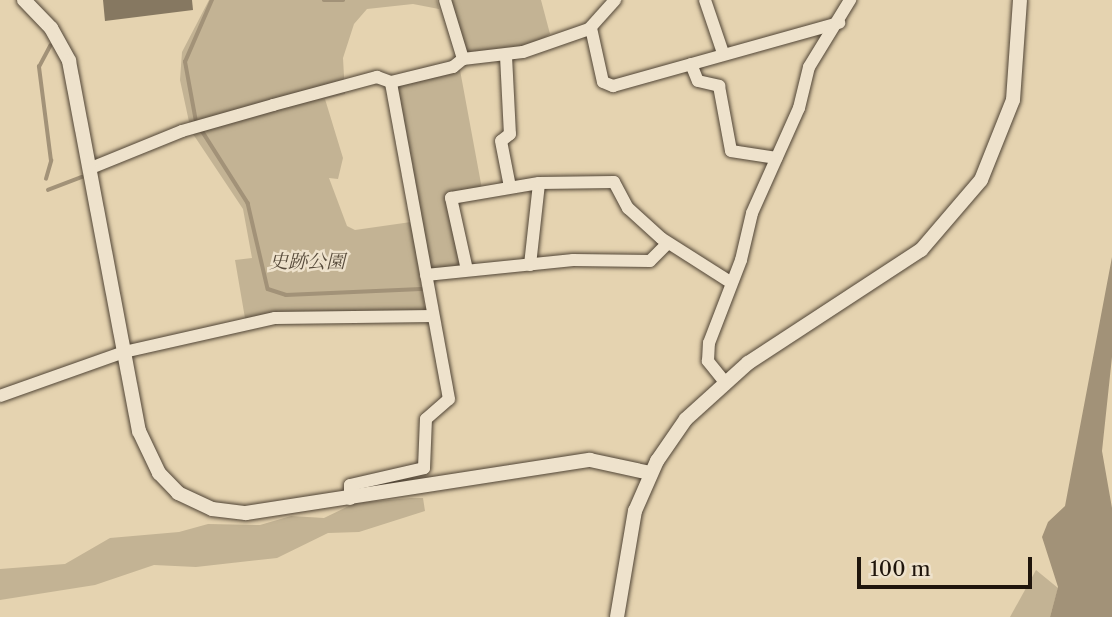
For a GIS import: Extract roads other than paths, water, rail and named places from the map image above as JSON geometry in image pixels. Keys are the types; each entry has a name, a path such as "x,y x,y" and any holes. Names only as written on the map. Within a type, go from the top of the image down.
{"street":[{"path":"24,0 51,28 69,61 143,442 178,493 232,513 350,499 590,460 650,473"},
{"path":"445,0 463,59"},
{"path":"91,168 193,127 377,77 391,82 453,67 463,59 506,56 591,28 615,0"},
{"path":"705,0 723,53"},
{"path":"724,381 708,360 709,343 741,260 752,213 776,158 809,67 839,23 850,0"},
{"path":"617,617 626,541 650,473 686,419 724,381 903,264 963,205 993,157 1010,113 1019,64 1020,0"},
{"path":"591,28 608,85 636,83 723,53 839,23"},
{"path":"506,56 510,134 501,141 510,187"},
{"path":"691,64 698,81 719,86 732,151 776,158"},
{"path":"350,499 350,485 426,466 426,419 449,399 391,82"},
{"path":"467,270 451,198 539,183 617,182 628,208 668,243 727,279"},
{"path":"530,265 539,183"},
{"path":"426,275 530,265 650,261 668,243"},
{"path":"0,396 124,352 275,318 433,316"}],"waterway":[{"path":"196,122 185,62 212,0"},
{"path":"324,0 343,0"},
{"path":"46,179 51,161 39,67 50,46"},
{"path":"201,129 248,203 268,289 286,295 421,289"},
{"path":"48,190 82,177"}],"park label":[{"name":"史跡公園","path":"307,262"}]}
